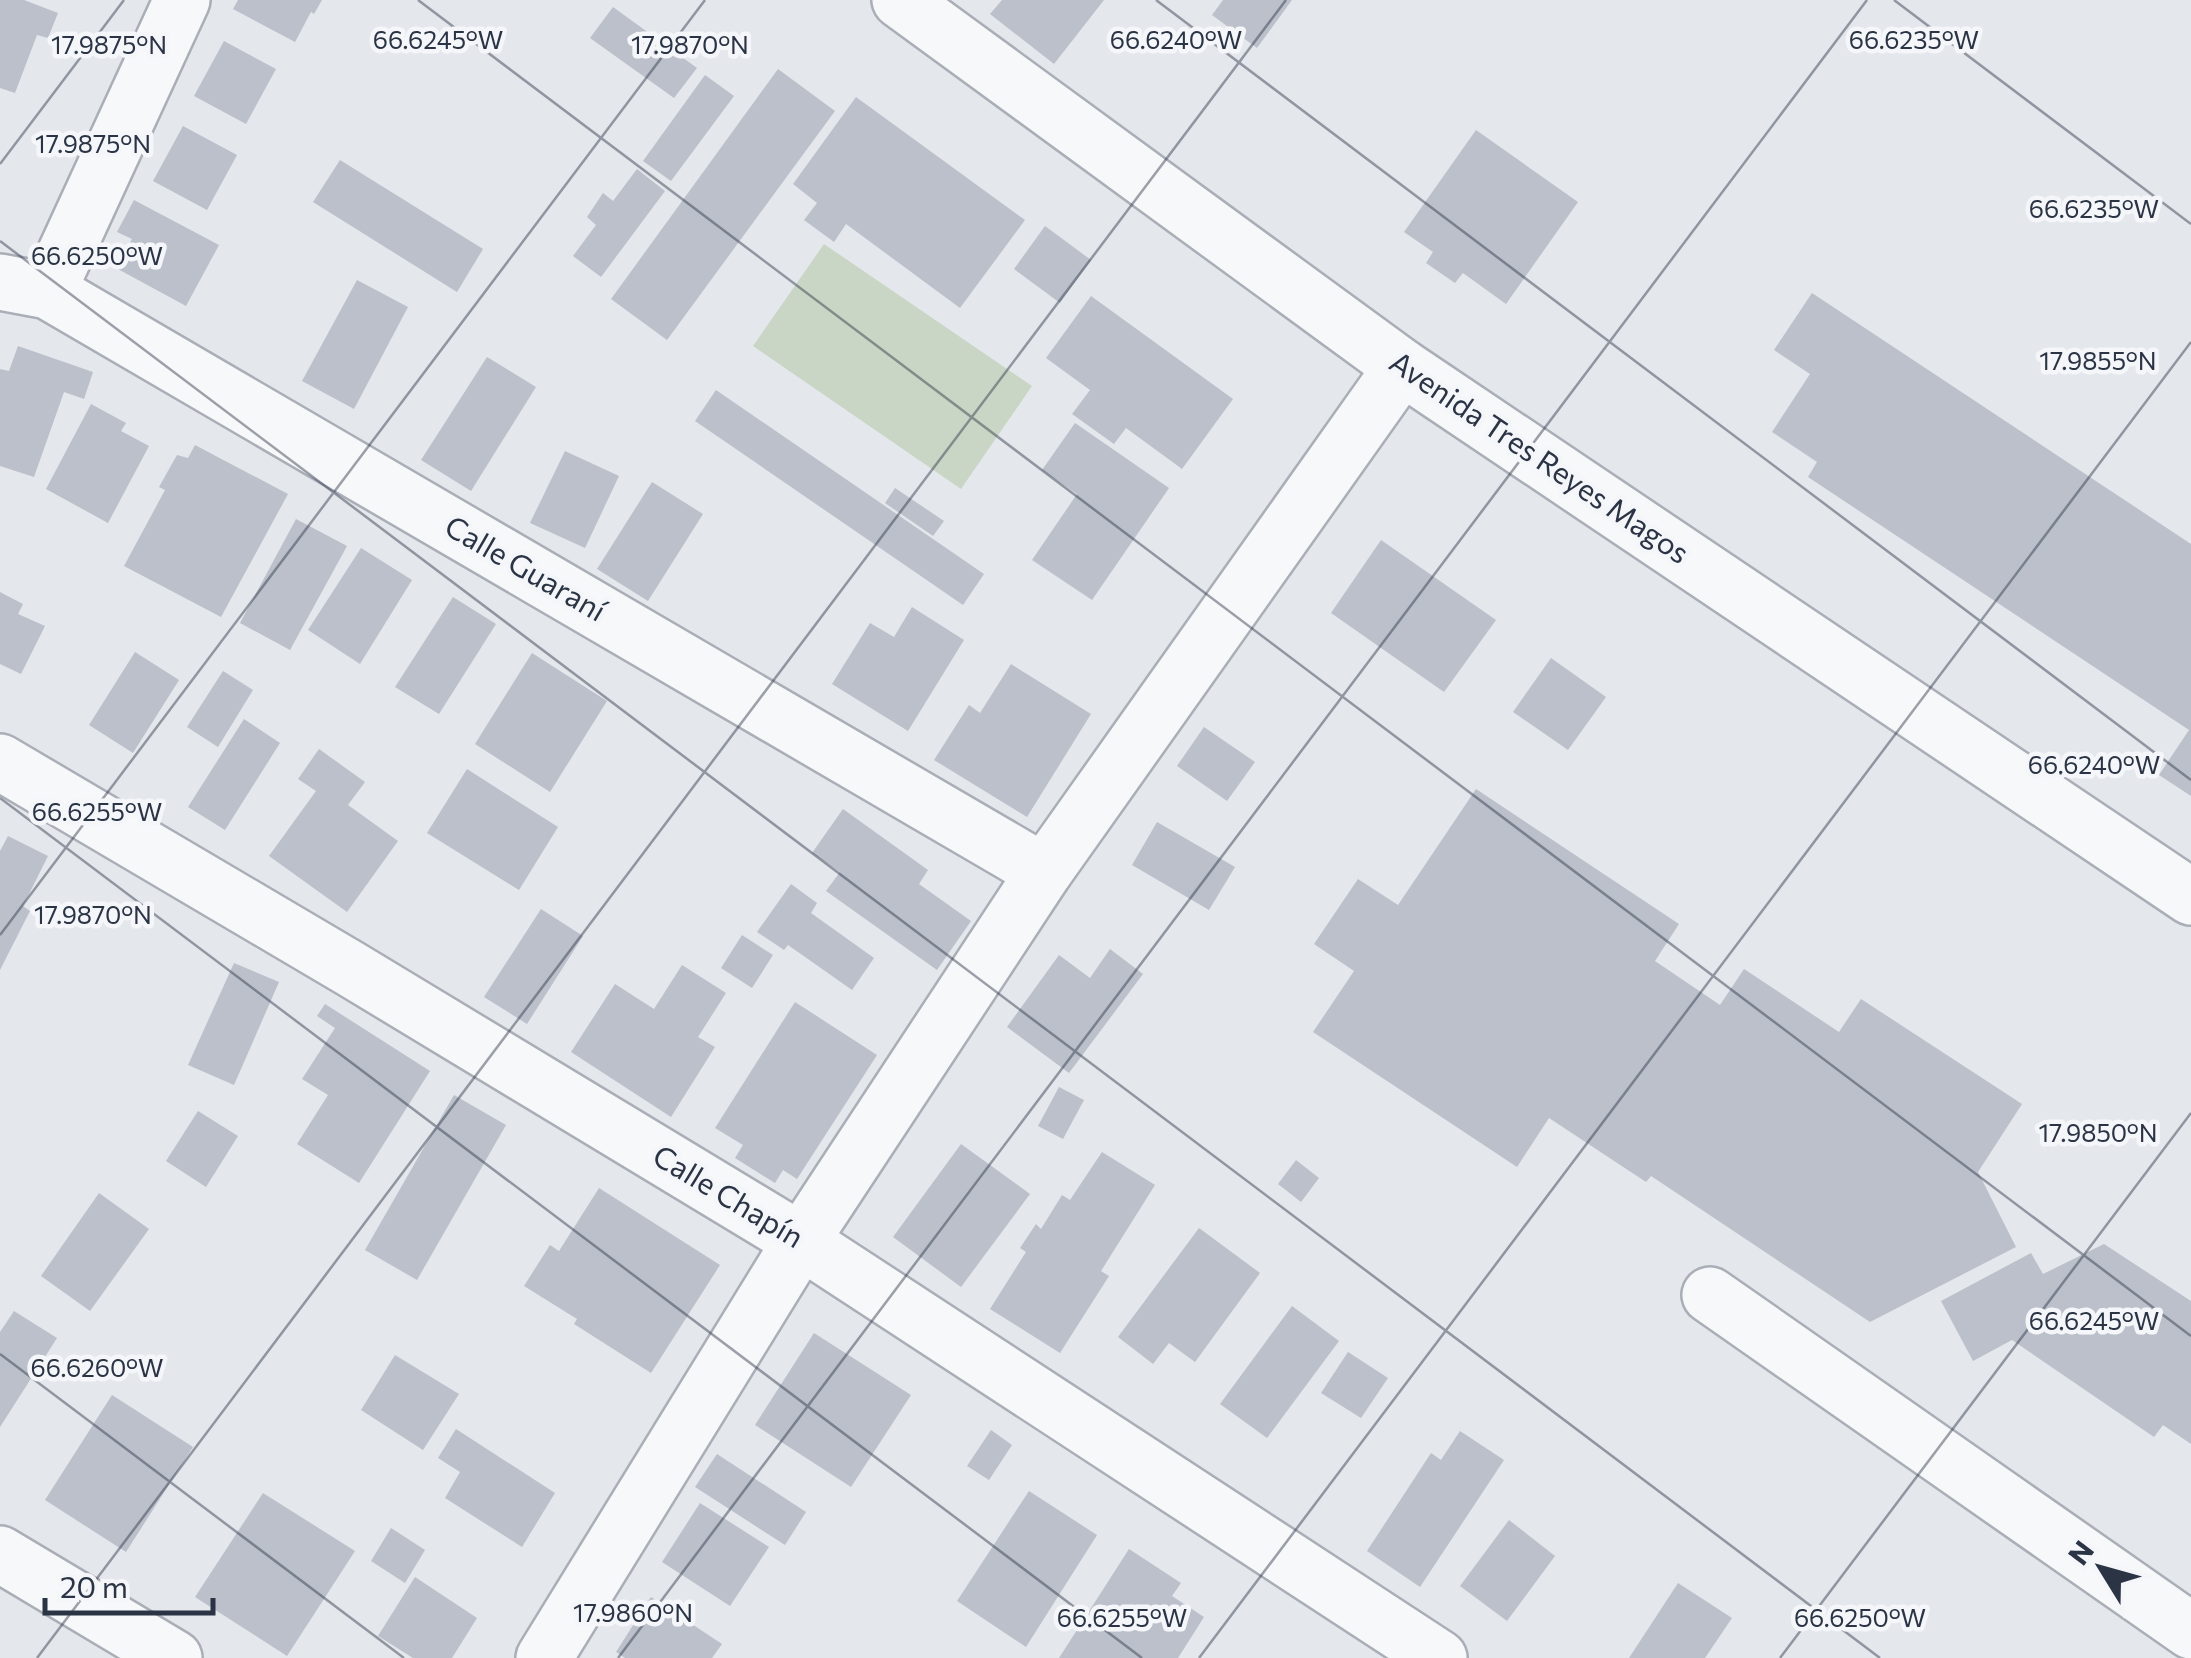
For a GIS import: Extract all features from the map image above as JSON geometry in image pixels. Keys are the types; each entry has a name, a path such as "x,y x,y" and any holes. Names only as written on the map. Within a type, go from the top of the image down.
{"street":[{"path":"24,286 182,0"},
{"name":"Avenida Tres Reyes Magos","path":"900,0 1402,367 2191,897"},
{"name":"Calle Guaraní","path":"24,286 1044,872"},
{"path":"544,1658 801,1241 1044,872 1402,367"},
{"name":"Calle Chapín","path":"0,762 317,948 801,1241 1439,1658"},
{"path":"1710,1295 2191,1631"},
{"path":"0,1554 174,1658"}],"green space":[{"path":"824,244 1032,386 961,489 753,346"}],"building":[{"path":"0,0 24,0 58,13 48,38 37,35 15,93 0,88"},
{"path":"238,0 322,0 295,42 233,9"},
{"path":"1002,0 1104,0 1054,64 990,14"},
{"path":"1223,0 1292,0 1257,48 1212,15"},
{"path":"613,7 697,68 674,98 590,38"},
{"path":"224,41 276,69 246,124 194,96"},
{"path":"778,69 835,111 667,340 611,299"},
{"path":"705,75 734,96 671,181 643,161"},
{"path":"856,97 1025,220 960,308 846,224 834,242 804,220 817,203 793,184"},
{"path":"183,126 237,155 207,210 153,181"},
{"path":"1476,130 1578,202 1506,304 1463,273 1455,283 1426,263 1433,252 1404,232"},
{"path":"340,160 483,249 457,292 313,202"},
{"path":"637,169 665,191 601,277 573,256 596,225 587,217 603,193 613,201"},
{"path":"134,200 219,245 186,306 116,268 132,239 117,232"},
{"path":"1045,226 1091,260 1060,303 1014,269"},
{"path":"357,280 408,307 354,409 302,381"},
{"path":"1812,293 2191,544 2191,796 2159,775 2189,730 1808,477 1817,462 1772,432 1810,374 1774,350"},
{"path":"1091,296 1233,399 1182,469 1126,428 1114,444 1072,414 1090,390 1046,358"},
{"path":"18,346 93,372 84,399 64,392 34,477 0,466 0,369 9,371"},
{"path":"487,357 536,387 471,491 421,460"},
{"path":"716,390 984,574 963,605 695,421"},
{"path":"91,404 126,423 121,431 149,446 108,523 46,489"},
{"path":"1075,423 1169,488 1092,600 1032,560 1077,494 1042,470"},
{"path":"195,445 288,494 221,617 124,566 165,490 159,487 177,455 188,458"},
{"path":"565,451 619,476 585,548 530,523"},
{"path":"652,482 703,514 648,601 597,569"},
{"path":"895,488 944,521 933,536 885,503"},
{"path":"296,519 347,546 290,650 240,623"},
{"path":"1381,540 1496,620 1444,692 1331,613"},
{"path":"361,548 412,580 360,664 308,630"},
{"path":"0,592 23,604 18,614 45,626 21,674 0,664"},
{"path":"453,597 496,624 439,714 395,687"},
{"path":"912,607 964,640 908,731 832,684 870,623 894,637"},
{"path":"135,652 179,680 133,753 89,725"},
{"path":"532,653 607,701 550,792 475,744"},
{"path":"1551,658 1606,697 1568,750 1513,712"},
{"path":"1011,664 1091,714 1027,817 934,760 969,705 980,713"},
{"path":"223,671 253,690 218,747 187,727"},
{"path":"244,719 280,743 225,830 188,807"},
{"path":"1204,727 1255,762 1227,801 1177,766"},
{"path":"319,749 365,782 348,805 398,841 347,912 269,856 316,791 298,779"},
{"path":"467,769 558,827 519,890 427,833"},
{"path":"1476,789 1679,924 1655,961 1720,1005 1744,969 1839,1032 1861,999 2022,1104 1978,1172 2016,1247 1870,1322 1651,1176 1646,1182 1549,1118 1517,1167 1313,1032 1354,971 1314,944 1358,879 1398,905"},
{"path":"843,809 928,870 919,884 971,921 937,970 826,891 840,872 812,853"},
{"path":"1157,822 1235,867 1209,910 1132,865"},
{"path":"8,836 48,856 23,906 30,911 0,970 0,851"},
{"path":"791,884 817,903 811,913 874,958 852,990 788,945 784,950 757,932"},
{"path":"541,909 583,936 527,1024 484,997"},
{"path":"742,935 773,955 752,988 721,968"},
{"path":"1110,949 1143,974 1069,1073 1007,1027 1059,955 1090,978"},
{"path":"234,963 279,982 234,1085 188,1065"},
{"path":"682,965 726,993 698,1037 715,1047 671,1117 571,1052 615,984 654,1009"},
{"path":"795,1002 877,1055 797,1179 783,1170 775,1183 735,1158 743,1145 715,1128"},
{"path":"325,1004 430,1071 359,1183 297,1144 328,1095 302,1079 335,1028 317,1016"},
{"path":"1059,1087 1084,1100 1063,1139 1038,1126"},
{"path":"454,1095 506,1125 417,1280 365,1250"},
{"path":"198,1111 238,1136 206,1187 166,1161"},
{"path":"961,1144 1030,1194 961,1287 893,1237"},
{"path":"1102,1152 1155,1185 1101,1271 1109,1276 1060,1353 990,1309 1026,1252 1020,1248 1036,1224 1041,1229 1062,1195 1070,1200"},
{"path":"1296,1160 1319,1178 1301,1202 1278,1184"},
{"path":"599,1188 720,1265 651,1373 574,1324 577,1319 524,1286 550,1245 559,1251"},
{"path":"99,1193 149,1229 90,1311 41,1276"},
{"path":"1199,1228 1260,1273 1195,1362 1169,1343 1153,1364 1118,1337"},
{"path":"2104,1244 2191,1301 2191,1444 2163,1425 2154,1437 2012,1340 1973,1361 1941,1301 2031,1253 2043,1274"},
{"path":"1292,1306 1339,1341 1267,1438 1220,1404"},
{"path":"14,1311 57,1338 0,1427 0,1332"},
{"path":"814,1333 911,1395 851,1487 755,1425"},
{"path":"1348,1352 1388,1378 1361,1418 1321,1393"},
{"path":"395,1355 459,1394 423,1450 361,1410"},
{"path":"112,1395 193,1447 126,1552 45,1500"},
{"path":"456,1429 555,1493 522,1547 445,1498 460,1472 438,1458"},
{"path":"991,1430 1012,1445 989,1480 967,1466"},
{"path":"1460,1431 1504,1460 1420,1587 1367,1551 1431,1453 1441,1460"},
{"path":"717,1454 806,1512 785,1545 695,1487"},
{"path":"1029,1491 1097,1535 1026,1647 957,1601"},
{"path":"263,1493 355,1551 287,1656 195,1597"},
{"path":"700,1503 769,1547 730,1606 662,1562"},
{"path":"1509,1520 1555,1556 1507,1621 1460,1586"},
{"path":"391,1528 425,1550 405,1583 371,1561"},
{"path":"1129,1549 1181,1583 1172,1596 1204,1617 1178,1658 1059,1658"},
{"path":"415,1577 477,1618 452,1658 413,1658 378,1636"},
{"path":"1678,1583 1732,1618 1705,1658 1629,1658"},
{"path":"651,1597 722,1644 712,1658 625,1658 616,1652"}]}
